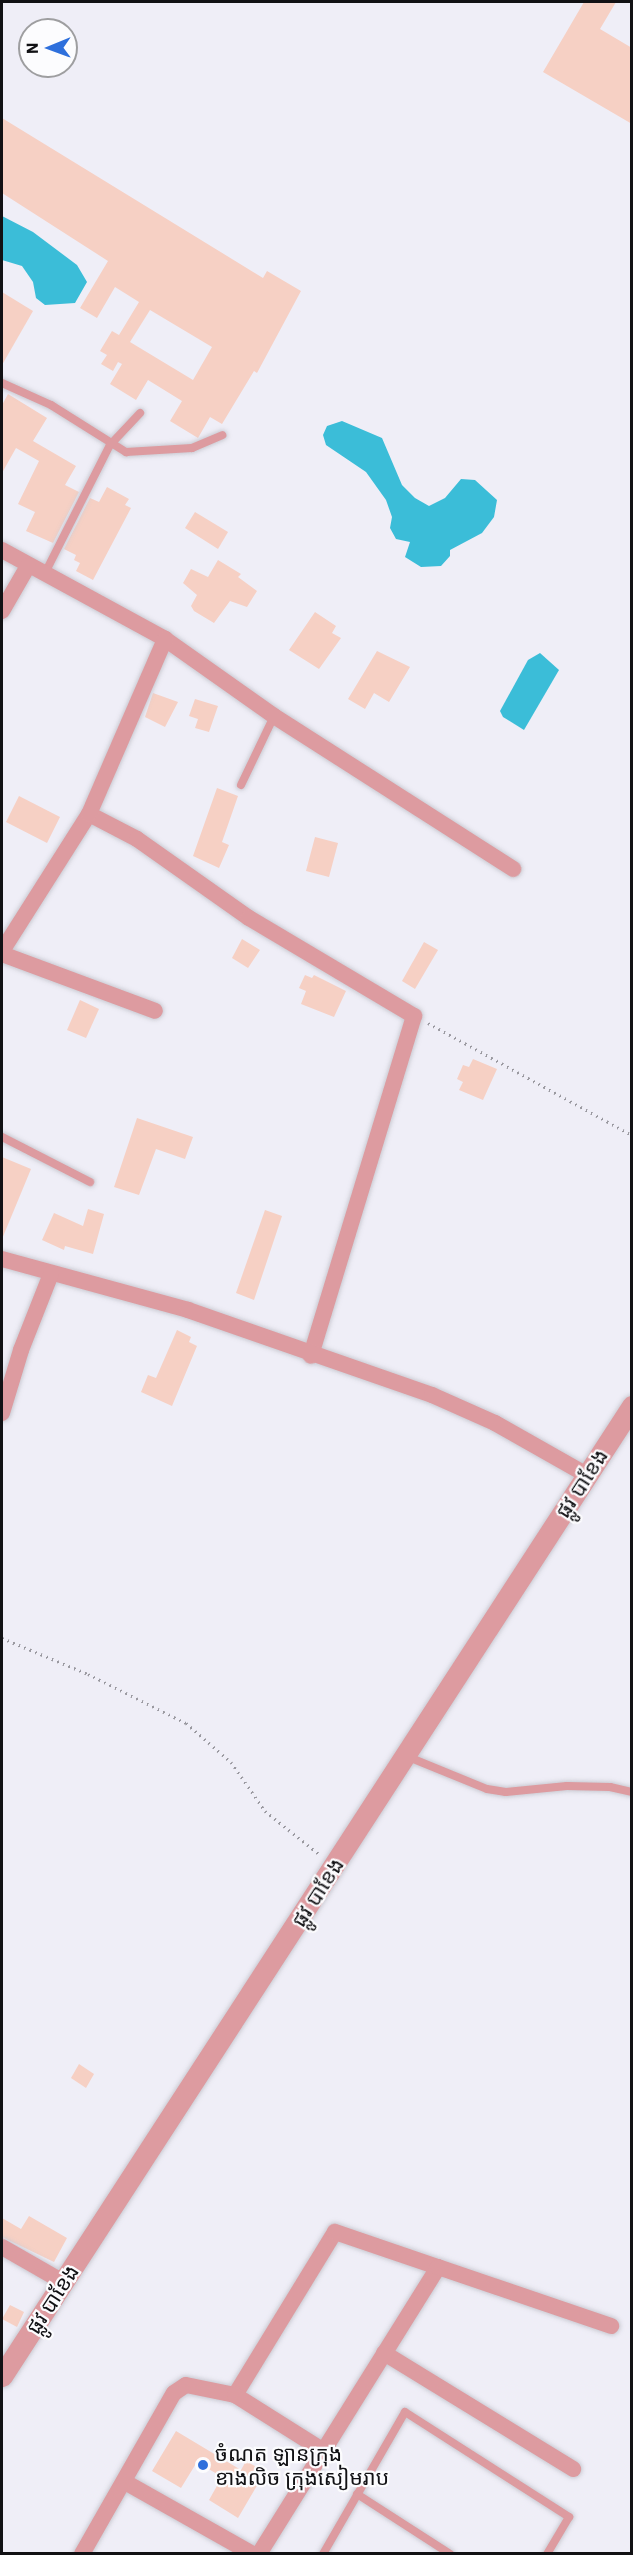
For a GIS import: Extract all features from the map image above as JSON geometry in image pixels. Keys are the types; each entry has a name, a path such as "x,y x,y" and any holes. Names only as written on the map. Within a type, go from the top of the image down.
{"street":[{"path":"2,550 44,575 165,639 274,716 513,869"},
{"path":"2,611 28,566"},
{"path":"155,1011 2,952 89,814 165,639"},
{"path":"89,814 137,839 249,918 414,1016 311,1356"},
{"path":"2,1259 188,1310 311,1356 465,1408 586,1475"},
{"path":"2,1413 21,1350 51,1274"},
{"name":"ផ្លូវ បាខែង","path":"2,2376 632,1406"},
{"path":"235,2395 335,2232 612,2326"},
{"path":"2,2247 63,2282"},
{"path":"259,2553 438,2267"},
{"path":"384,2353 573,2469"},
{"path":"82,2553 125,2482 174,2392 186,2385 235,2395 324,2451"},
{"path":"125,2482 253,2553"}],"lane":[{"path":"2,383 85,424 110,445 126,452 192,448 222,435"},
{"path":"44,575 110,445 140,413"},
{"path":"241,785 274,716"},
{"path":"2,1137 90,1182"},
{"path":"406,1756 487,1789 506,1792 567,1786 632,1792"},
{"path":"322,2553 405,2412 569,2517 547,2553"},
{"path":"357,2494 450,2553"},
{"path":"430,2553 436,2544"}],"path":[{"path":"414,1016 632,1135"},
{"path":"2,1638 88,1674 186,1723 231,1762 265,1811 334,1866"}],"water":[{"path":"2,216 33,232 77,265 87,282 75,303 45,305 36,298 33,282 22,266 2,260"},
{"path":"342,421 382,438 402,485 415,498 429,506 445,498 461,479 475,480 497,500 494,517 482,533 450,550 450,556 441,566 421,567 405,557 410,542 396,539 390,528 392,517 386,500 366,472 326,445 323,435 327,426"},
{"path":"540,653 559,670 524,730 503,717 500,711 528,660"}],"building":[{"path":"584,2 616,2 600,29 632,48 632,124 543,72"},
{"path":"2,118 263,278 267,271 301,291 257,373 254,371 222,424 210,417 198,438 170,421 182,401 148,380 136,400 110,384 122,364 118,362 113,371 101,364 107,355 100,351 112,331 119,335 139,302 115,287 97,318 80,308 108,261 2,193","holes":["150,310 212,347 193,380 130,342"]},
{"path":"2,292 33,311 2,365"},
{"path":"8,394 47,418 33,441 76,466 65,485 79,492 53,543 26,531 35,512 18,504 39,461 16,448 2,473 2,405"},
{"path":"107,487 129,499 125,505 131,508 93,580 76,571 80,563 74,560 76,555 64,549 90,498 99,502"},
{"path":"195,512 228,532 218,549 185,528"},
{"path":"218,560 241,574 238,577 257,591 247,607 230,601 214,623 194,611 191,606 197,595 183,583 191,569 208,577"},
{"path":"315,612 336,626 332,633 341,638 319,669 289,650"},
{"path":"377,651 410,667 389,702 374,693 365,709 348,699"},
{"path":"153,693 178,702 165,727 145,717"},
{"path":"195,699 218,706 209,732 195,728 198,719 189,716"},
{"path":"217,788 238,796 222,842 229,845 219,868 193,856"},
{"path":"19,796 60,817 47,843 6,822"},
{"path":"315,837 338,843 329,877 306,871"},
{"path":"242,939 260,950 248,968 232,958"},
{"path":"424,942 438,950 415,989 402,981"},
{"path":"305,975 312,978 314,975 346,991 334,1017 301,1004 306,991 299,988"},
{"path":"80,1000 99,1009 86,1038 67,1030"},
{"path":"473,1059 497,1069 483,1100 459,1090 463,1082 457,1079 463,1065 469,1067"},
{"path":"137,1118 193,1137 185,1159 156,1149 139,1195 114,1187"},
{"path":"2,1157 31,1169 2,1239"},
{"path":"88,1209 104,1214 93,1254 65,1246 64,1250 42,1240 54,1213 83,1226"},
{"path":"265,1210 282,1216 254,1300 236,1293"},
{"path":"177,1330 191,1337 189,1342 197,1346 172,1406 141,1392 148,1375 156,1378"},
{"path":"79,2064 94,2074 86,2088 71,2078"},
{"path":"29,2216 67,2238 54,2262 2,2237 2,2218 21,2229"},
{"path":"10,2305 24,2312 17,2327 2,2319"},
{"path":"176,2431 241,2470 246,2461 265,2472 238,2518 209,2500 222,2477 197,2462 181,2488 152,2471"}],"place":[{"name":"ចំណត ឡានក្រុង ខាងលិច ក្រុងសៀមរាប","path":"203,2465"}]}
